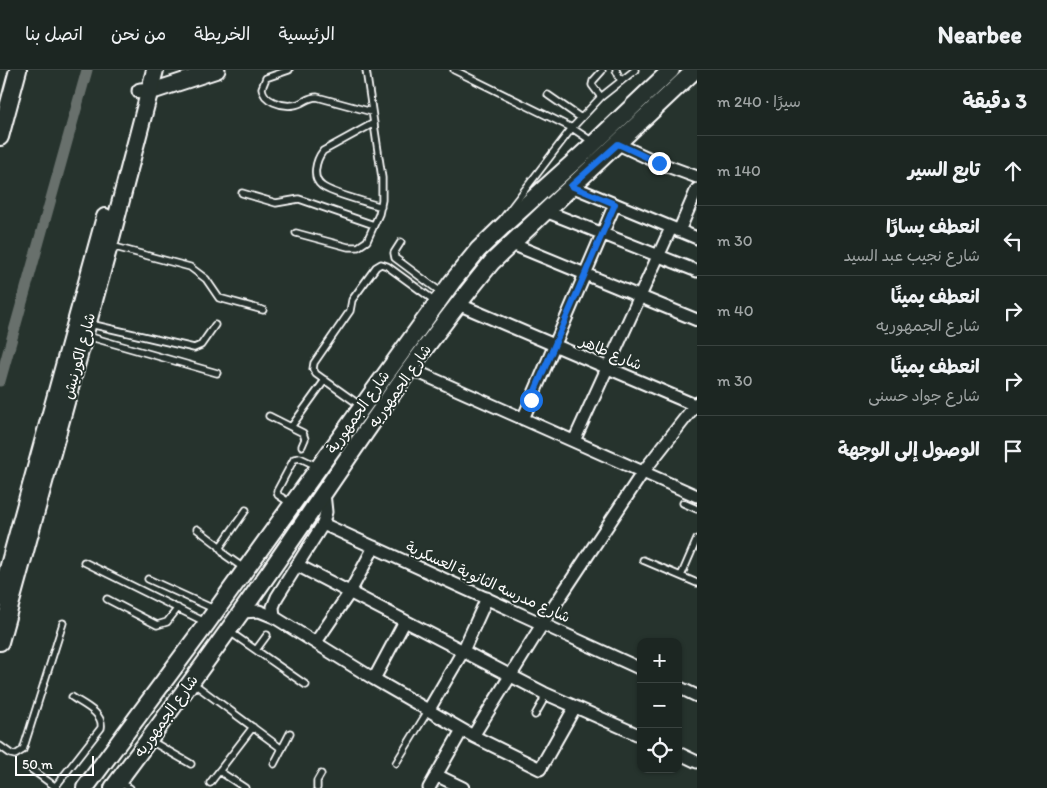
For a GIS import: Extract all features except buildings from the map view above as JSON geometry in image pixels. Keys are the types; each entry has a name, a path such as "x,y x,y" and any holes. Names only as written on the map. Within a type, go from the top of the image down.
{"main road":[{"path":"0,137 5,98 18,70"},
{"name":"شارع الكورنيش","path":"0,642 109,246 145,91 146,70"},
{"name":"شارع الكورنيش","path":"0,598 145,91 155,70"},
{"name":"شارع الجمهورية","path":"85,788 212,616 440,298 478,250 499,230 543,179 594,143 671,70"},
{"name":"شارع الجمهوريه","path":"120,786 149,740 242,612 458,304 492,262 695,70"},
{"path":"268,537 275,545 286,549"},
{"path":"250,563 264,561 272,568"}],"street":[{"path":"145,91 217,70"},
{"path":"618,144 659,163 697,177"},
{"path":"571,186 697,238"},
{"path":"574,441 658,256 697,189"},
{"path":"523,419 615,204"},
{"path":"545,211 697,272"},
{"path":"512,244 697,320"},
{"name":"شارع طاهر","path":"458,304 696,405"},
{"path":"411,369 697,496"},
{"path":"473,736 510,674 643,472 696,405"},
{"path":"274,617 276,597 323,524 326,512 324,493"},
{"name":"شارع مدرسه الثانوية العسكرية","path":"323,524 637,667"},
{"path":"316,642 350,592 374,547"},
{"path":"297,565 544,692 637,734"},
{"path":"428,711 463,651 487,598"},
{"path":"242,612 259,611 274,617 428,711 473,736 540,769 576,707"},
{"path":"374,679 405,622"},
{"path":"682,689 697,696"},
{"path":"429,788 462,730"},
{"path":"682,755 697,762"},
{"path":"436,775 463,788"}],"lane":[{"path":"289,70 266,78 262,88 265,98 292,105 300,103 307,98 316,97 372,112"},
{"path":"296,233 353,248 358,247 367,241 382,207 382,178 366,70"},
{"path":"454,70 572,128 594,143"},
{"path":"616,70 621,81"},
{"path":"543,179 572,128 601,97 621,81 627,72 635,70"},
{"path":"601,97 592,85 593,81 602,71"},
{"path":"548,95 581,118"},
{"path":"374,123 323,151 318,158 316,177 318,182 326,188 382,207"},
{"path":"242,193 276,203 299,199 374,225"},
{"path":"401,242 394,253 395,258 440,298"},
{"path":"109,246 190,267 206,279 219,298 263,310"},
{"path":"362,406 314,372 314,364 350,311 352,300 378,265 387,266 440,298"},
{"path":"86,329 194,348 202,345 215,325"},
{"path":"86,329 217,373"},
{"path":"290,427 325,380"},
{"path":"269,416 304,435 305,439 302,446"},
{"path":"293,504 278,495 277,491 294,459 300,458 319,467"},
{"path":"683,504 695,508 697,496"},
{"path":"220,547 246,510"},
{"path":"197,529 220,547 223,553 250,563"},
{"path":"681,576 697,539"},
{"path":"643,560 697,583"},
{"path":"84,562 178,608 212,616"},
{"path":"148,579 212,616"},
{"path":"107,599 157,625 167,622 178,608"},
{"path":"0,746 11,754 19,753 23,750 63,623"},
{"path":"228,630 306,685"},
{"path":"256,650 267,635"},
{"path":"191,682 282,749"},
{"path":"535,715 543,700 544,692"},
{"path":"27,766 54,787 100,728 101,724 98,716 72,696"},
{"path":"396,763 428,711"},
{"path":"210,784 253,727"},
{"path":"274,764 290,733"},
{"path":"149,740 191,764"},
{"path":"219,771 245,788"},
{"path":"317,788 317,781 321,774"}],"waterway":[{"path":"0,381 87,70"}],"route":[{"path":"531,400 615,204 571,186 618,144 659,163"}]}
